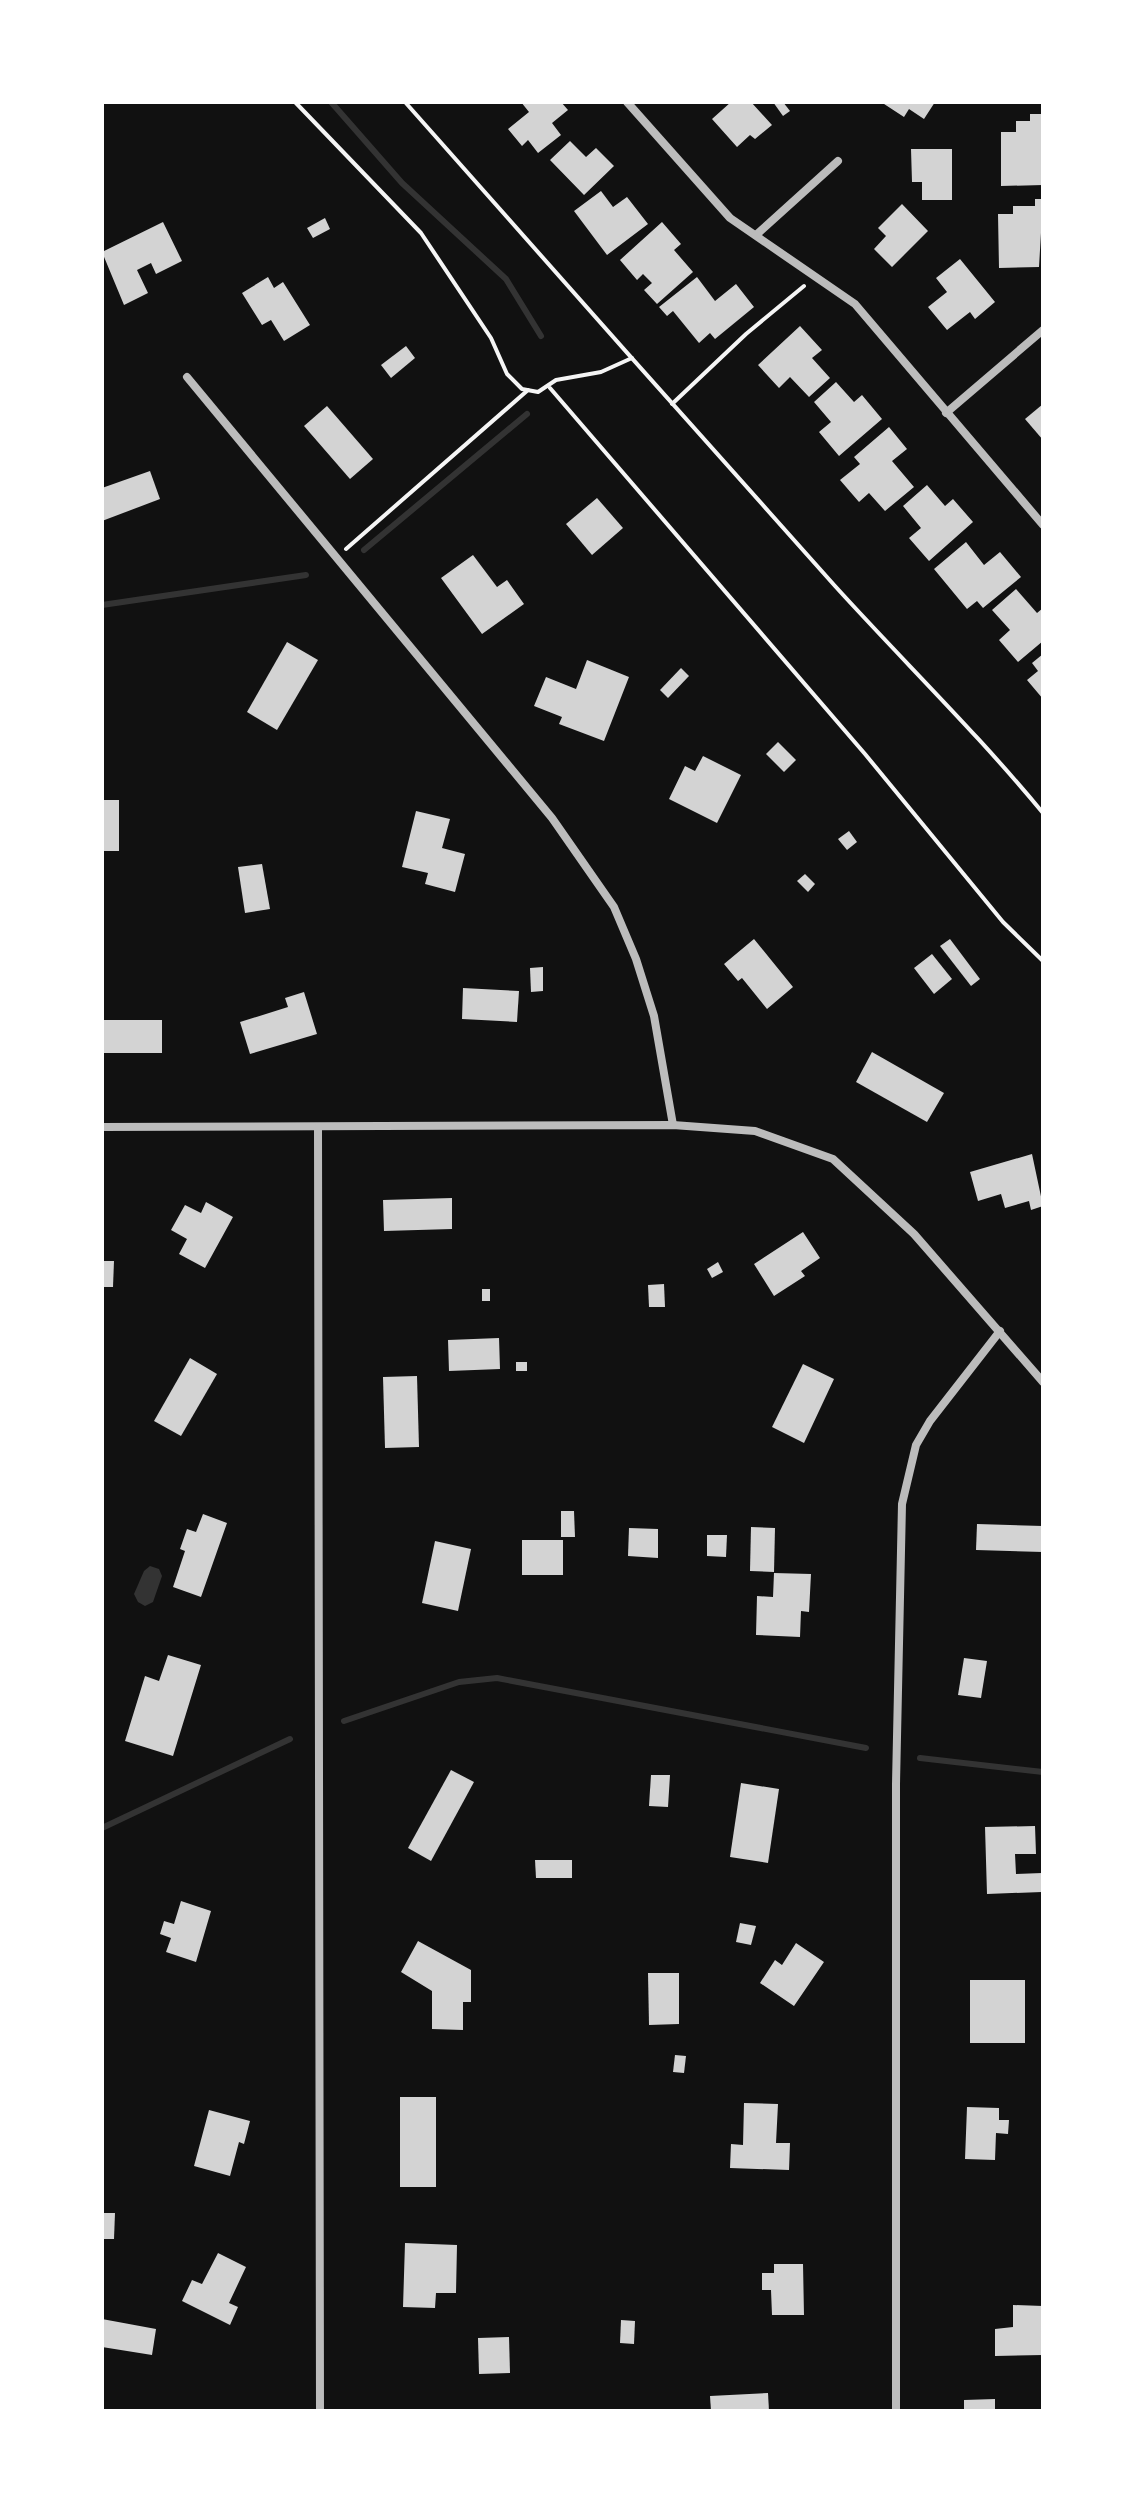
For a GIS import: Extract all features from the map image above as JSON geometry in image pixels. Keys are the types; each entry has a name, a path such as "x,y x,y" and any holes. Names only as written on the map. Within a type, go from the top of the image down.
{"street":[{"path":"627,102 707,196 756,235 855,304 1043,525"},
{"path":"756,235 838,161"},
{"path":"946,413 1043,330"},
{"path":"187,377 552,818 614,907 636,959 654,1016 673,1125"},
{"path":"102,1127 673,1125 755,1131 833,1159 914,1234 1043,1382"},
{"path":"318,1128 320,2411"},
{"path":"896,2411 896,1784 902,1504 916,1445 930,1421 1000,1331"}],"path":[{"path":"295,102 421,233 491,338 507,374 528,390 538,392 550,388 556,380 601,372 632,358"},
{"path":"405,102 672,404 937,699 1015,778 1043,813"},
{"path":"672,404 815,274"},
{"path":"550,388 865,754 1003,922 1043,961"},
{"path":"335,559 528,390"}],"shaded area":[{"path":"150,1566 159,1569 162,1576 153,1602 145,1606 138,1602 134,1594 144,1571"}],"building":[{"path":"521,102 561,102 568,110 552,123 561,135 538,153 528,140 522,146 508,129 529,112"},
{"path":"731,102 751,102 772,125 755,139 750,135 737,147 712,119"},
{"path":"773,102 783,102 790,111 783,116"},
{"path":"881,102 935,102 924,119 909,109 904,117"},
{"path":"1030,114 1043,114 1043,185 1001,186 1001,132 1016,132 1016,121 1030,121"},
{"path":"570,141 586,157 596,148 614,166 584,195 550,160"},
{"path":"911,149 952,149 952,200 922,200 922,182 912,182"},
{"path":"601,191 613,207 627,197 648,224 607,255 574,211"},
{"path":"1035,199 1043,199 1039,267 999,268 998,214 1013,214 1013,206 1035,206"},
{"path":"902,204 928,231 892,267 874,249 886,236 878,228"},
{"path":"325,218 330,229 313,238 307,228"},
{"path":"163,222 182,261 156,274 151,263 137,270 148,293 124,305 102,252"},
{"path":"662,222 681,244 674,250 693,272 657,304 644,290 652,283 643,274 637,280 620,260"},
{"path":"960,259 995,302 975,319 970,312 947,330 928,307 947,292 936,278"},
{"path":"268,277 274,288 283,282 310,325 284,341 271,320 262,325 242,293"},
{"path":"697,277 715,301 736,284 754,307 715,339 710,333 699,343 673,311 667,316 659,307"},
{"path":"800,326 822,350 812,358 830,378 809,397 790,377 779,388 758,365"},
{"path":"406,346 415,358 391,378 381,365"},
{"path":"836,382 854,402 862,395 882,419 839,456 819,432 831,422 814,402"},
{"path":"1043,404 1043,440 1025,419"},
{"path":"327,406 373,459 350,479 304,426"},
{"path":"889,427 907,449 892,461 914,487 885,511 869,493 859,502 840,480 860,464 854,457"},
{"path":"150,471 160,499 102,521 102,488"},
{"path":"927,485 945,506 953,499 973,522 929,561 909,538 921,528 903,506"},
{"path":"597,498 623,528 592,555 566,524"},
{"path":"966,542 984,565 1000,552 1021,577 983,608 977,601 967,609 934,569"},
{"path":"473,555 497,587 507,580 524,604 482,634 441,578"},
{"path":"1016,589 1037,613 1043,608 1043,641 1018,662 999,640 1010,630 992,610"},
{"path":"287,642 318,660 277,730 247,712"},
{"path":"1043,654 1043,699 1027,680 1038,671 1032,663"},
{"path":"587,660 629,677 604,741 559,724 562,717 534,706 546,677 576,689"},
{"path":"681,668 689,676 668,698 660,690"},
{"path":"778,742 796,760 784,772 766,754"},
{"path":"703,756 741,775 717,823 669,799 685,766 695,771"},
{"path":"102,800 119,800 119,851 102,851"},
{"path":"416,811 450,819 442,848 465,854 455,892 425,884 428,873 402,867"},
{"path":"849,831 857,842 847,850 838,839"},
{"path":"262,864 270,909 245,913 238,867"},
{"path":"805,874 815,884 808,892 797,881"},
{"path":"754,939 793,987 767,1009 742,978 738,981 724,964"},
{"path":"950,939 980,979 971,986 940,946"},
{"path":"932,954 952,979 934,994 914,968"},
{"path":"543,967 543,991 531,992 530,968"},
{"path":"463,988 519,991 517,1022 462,1019"},
{"path":"304,992 317,1034 250,1054 240,1022 288,1007 285,998"},
{"path":"102,1020 162,1020 162,1053 102,1053"},
{"path":"872,1052 944,1093 927,1122 856,1082"},
{"path":"1032,1154 1043,1206 1031,1210 1029,1201 1005,1208 1001,1194 978,1201 970,1172"},
{"path":"452,1198 452,1229 384,1231 383,1200"},
{"path":"206,1202 233,1217 205,1268 179,1254 187,1239 171,1230 185,1205 201,1213"},
{"path":"803,1232 820,1258 801,1271 805,1276 774,1296 754,1264"},
{"path":"102,1261 114,1261 113,1287 102,1287"},
{"path":"718,1262 723,1272 712,1278 707,1269"},
{"path":"664,1284 665,1307 649,1307 648,1285"},
{"path":"482,1289 490,1289 490,1301 482,1301"},
{"path":"499,1338 500,1369 449,1371 448,1340"},
{"path":"190,1358 217,1374 181,1436 154,1421"},
{"path":"516,1362 527,1362 527,1371 516,1371"},
{"path":"803,1364 834,1379 804,1443 772,1427"},
{"path":"417,1376 419,1447 385,1448 383,1377"},
{"path":"561,1511 574,1511 575,1537 561,1537"},
{"path":"203,1514 227,1523 201,1597 173,1587 185,1551 180,1549 187,1529 196,1532"},
{"path":"977,1524 1043,1526 1043,1552 976,1550"},
{"path":"751,1527 775,1528 774,1572 750,1571"},
{"path":"629,1528 658,1529 658,1558 628,1556"},
{"path":"707,1535 727,1535 726,1557 707,1556"},
{"path":"522,1540 563,1540 563,1575 522,1575"},
{"path":"435,1541 471,1549 458,1611 422,1603"},
{"path":"774,1573 811,1574 809,1612 801,1611 800,1637 756,1635 757,1596 773,1597"},
{"path":"168,1655 201,1665 173,1756 125,1741 145,1676 159,1681"},
{"path":"964,1658 987,1661 981,1698 958,1695"},
{"path":"451,1770 474,1782 431,1861 408,1848"},
{"path":"651,1775 670,1775 668,1807 649,1806"},
{"path":"741,1783 779,1789 768,1863 730,1857"},
{"path":"1035,1826 1036,1854 1015,1854 1016,1874 1042,1873 1042,1892 987,1894 985,1827"},
{"path":"535,1860 572,1860 572,1878 536,1878"},
{"path":"181,1901 211,1911 196,1962 166,1952 171,1938 160,1934 164,1921 174,1924"},
{"path":"740,1923 756,1926 751,1945 736,1942"},
{"path":"418,1941 471,1970 471,2002 463,2002 463,2030 432,2029 432,1991 401,1972"},
{"path":"796,1943 824,1962 794,2006 760,1983 775,1960 782,1965"},
{"path":"648,1973 679,1973 679,2024 649,2025"},
{"path":"970,1980 1025,1980 1025,2043 970,2043"},
{"path":"675,2055 686,2056 684,2073 673,2072"},
{"path":"400,2097 436,2097 436,2187 400,2187"},
{"path":"744,2103 778,2104 776,2143 790,2143 789,2170 730,2168 731,2144 743,2145"},
{"path":"967,2107 999,2108 999,2120 1009,2120 1008,2134 996,2133 995,2160 965,2159"},
{"path":"209,2110 250,2121 244,2144 239,2142 230,2176 194,2166"},
{"path":"102,2213 115,2213 114,2239 102,2239"},
{"path":"405,2243 457,2245 456,2293 436,2293 435,2308 403,2307"},
{"path":"218,2253 246,2267 229,2303 238,2307 230,2325 182,2301 192,2280 202,2284"},
{"path":"774,2264 803,2264 804,2315 772,2315 771,2290 762,2290 762,2273 774,2273"},
{"path":"1013,2305 1043,2306 1043,2355 995,2356 995,2329 1013,2327"},
{"path":"102,2319 156,2329 152,2355 102,2347"},
{"path":"621,2320 635,2321 634,2344 620,2343"},
{"path":"509,2337 510,2373 479,2374 478,2338"},
{"path":"768,2393 769,2411 711,2411 710,2396"},
{"path":"995,2399 995,2411 964,2411 964,2400"}],"waterway":[{"path":"331,102 402,183 506,279 541,336"},
{"path":"364,550 527,414"},
{"path":"102,605 306,575"},
{"path":"344,1721 459,1682 497,1678 866,1748"},
{"path":"102,1828 290,1739"},
{"path":"920,1758 1043,1772"}]}
